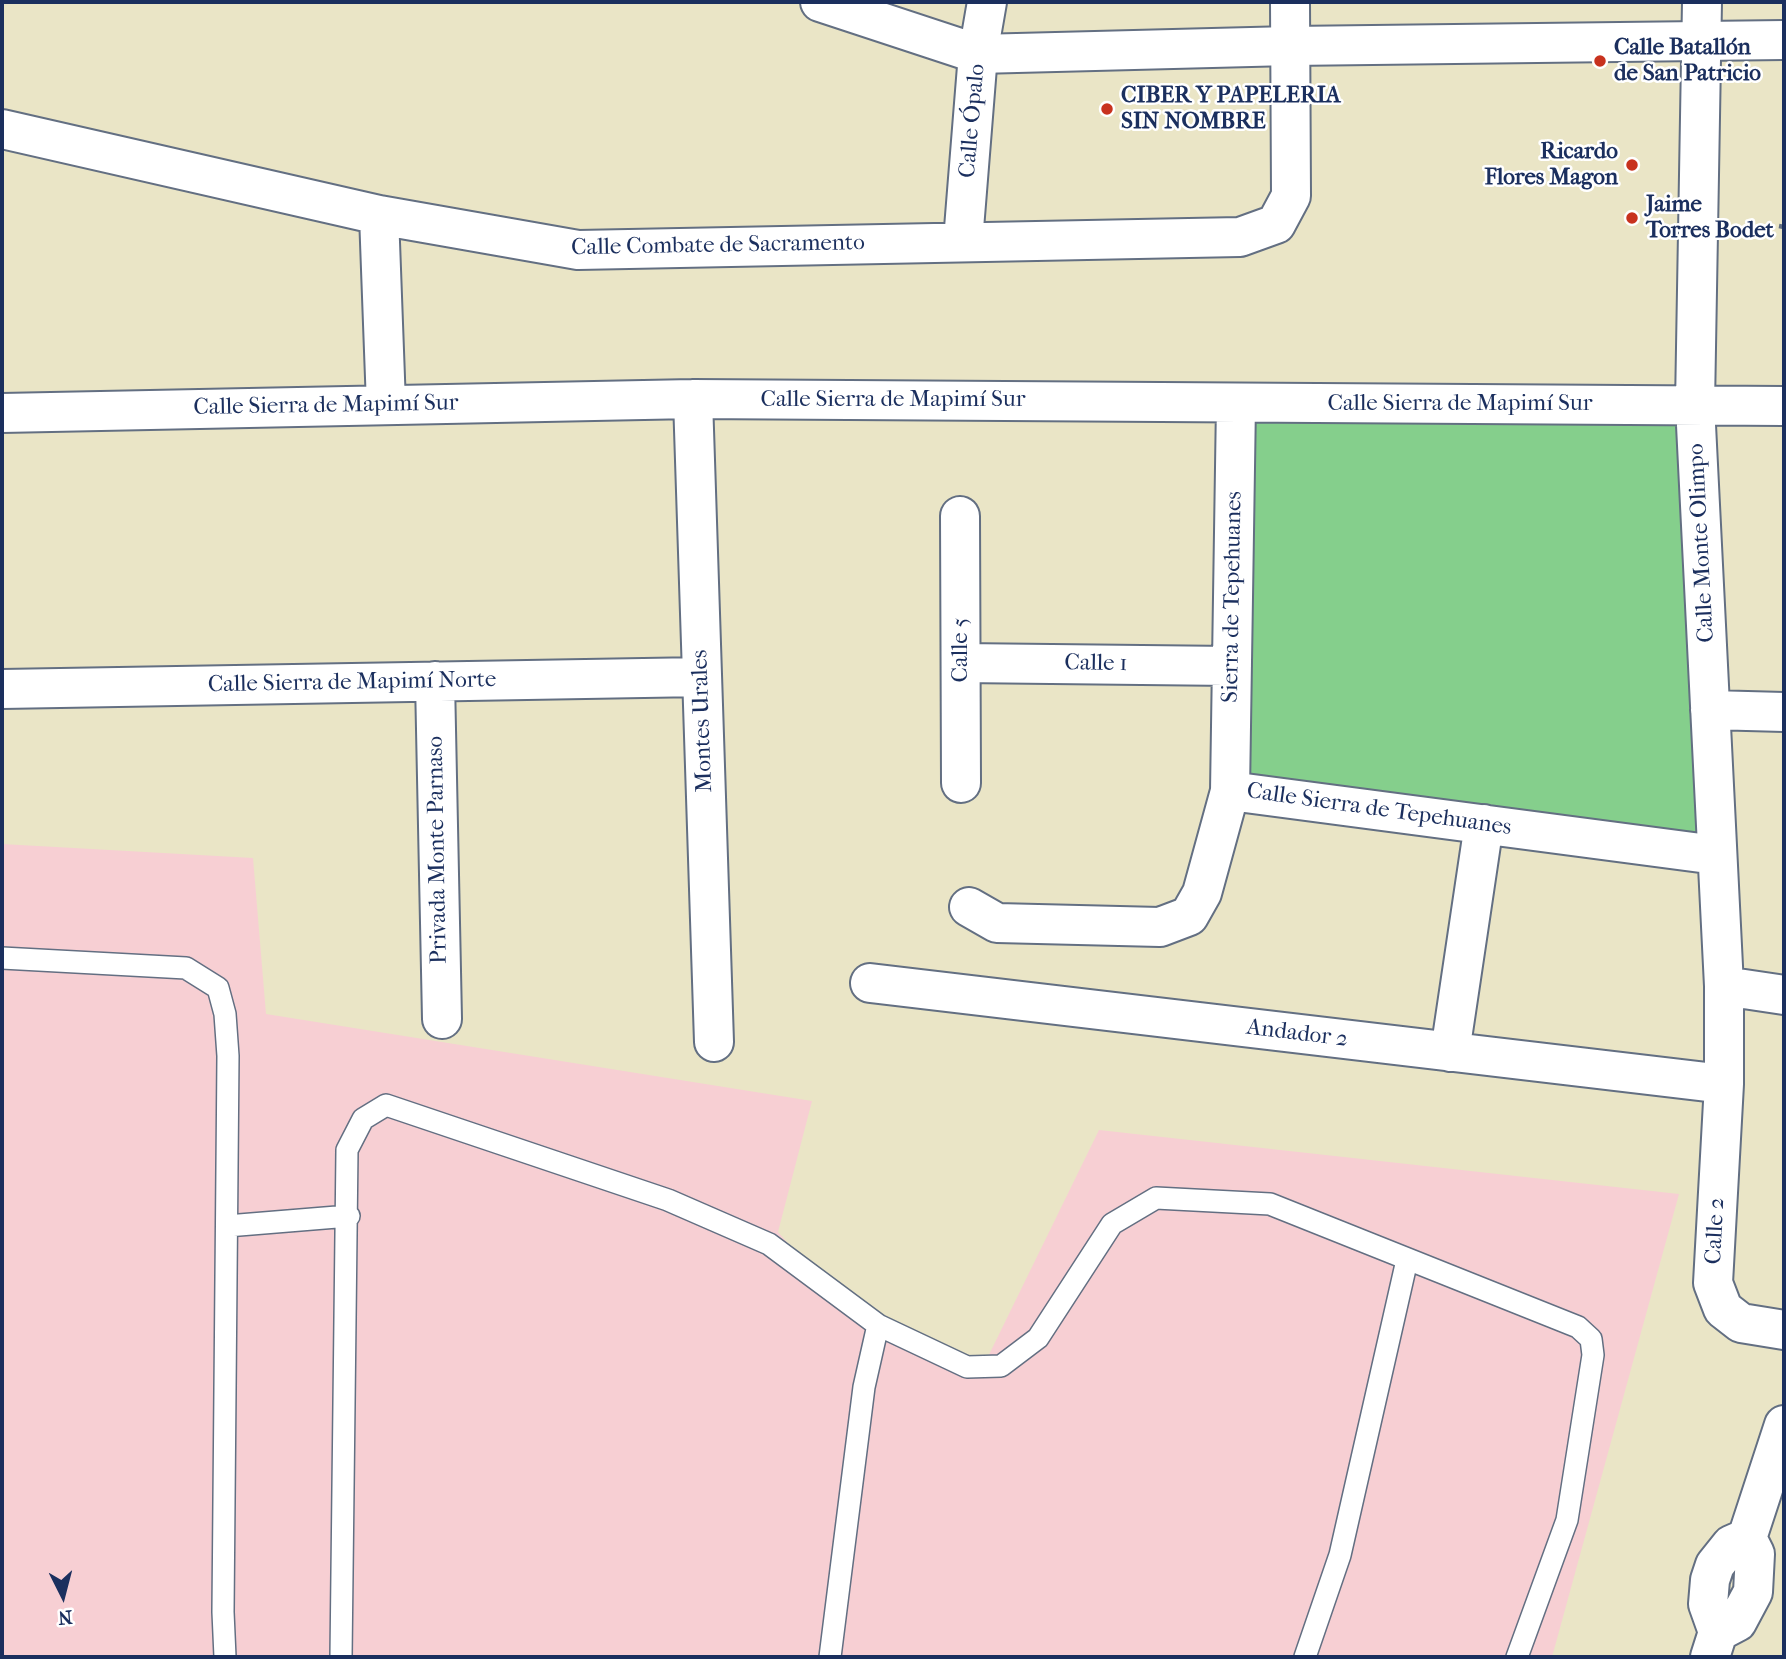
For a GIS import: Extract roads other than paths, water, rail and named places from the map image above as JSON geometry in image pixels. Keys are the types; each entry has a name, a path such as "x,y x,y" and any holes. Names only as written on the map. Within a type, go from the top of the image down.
{"street":[{"path":"820,2 978,54 1290,46 1702,20 1784,40"},
{"name":"Calle Ópalo","path":"963,242 978,54 987,2"},
{"path":"1290,2 1290,46"},
{"name":"Calle Monte Olimpo","path":"1702,20 1695,405 1724,986 1724,1084"},
{"name":"Calle Combate de Sacramento","path":"2,130 379,215 578,250 1240,237 1276,224 1291,196 1290,46"},
{"path":"379,215 386,405"},
{"name":"Calle Sierra de Mapimí Sur","path":"2,413 693,399 1784,406"},
{"name":"Montes Urales","path":"693,399 714,1042"},
{"name":"Sierra de Tepehuanes","path":"1230,790 1236,402"},
{"name":"Calle 5","path":"960,516 961,783"},
{"name":"Calle 1","path":"961,663 1232,666"},
{"name":"Calle Sierra de Mapimí Norte","path":"2,689 702,677"},
{"name":"Privada Monte Parnaso","path":"435,681 442,1019"},
{"path":"1710,710 1784,712"},
{"name":"Calle Sierra de Tepehuanes","path":"970,907 997,923 1160,927 1189,916 1202,892 1230,790 1716,855"},
{"path":"1450,1052 1484,824"},
{"name":"Andador 2","path":"870,983 1724,1084"},
{"path":"1724,986 1784,995"},
{"name":"Calle 2","path":"1724,1084 1713,1283 1723,1309 1741,1323 1784,1330"},
{"path":"1714,1645 1708,1604 1710,1580 1715,1565 1731,1545 1747,1538 1784,1425"}],"lane":[{"path":"2,958 186,968 218,988 225,1014 228,1056 223,1612 225,1657"},
{"path":"341,1657 349,1216 347,1150 363,1119 386,1105 668,1199 769,1244 878,1325 967,1367 1001,1366 1038,1338 1112,1224 1156,1198 1270,1205 1578,1326 1591,1339 1593,1355 1567,1520 1517,1657"},
{"path":"227,1226 349,1216"},
{"path":"1305,1657 1340,1555 1407,1259"},
{"path":"831,1657 864,1387 878,1325"}],"place":[{"name":"Calle Batallón de San Patricio","path":"1600,61"},
{"name":"CIBER Y PAPELERIA SIN NOMBRE","path":"1107,109"},
{"name":"Ricardo Flores Magon","path":"1632,165"},
{"name":"Jaime Torres Bodet","path":"1632,218"}]}
